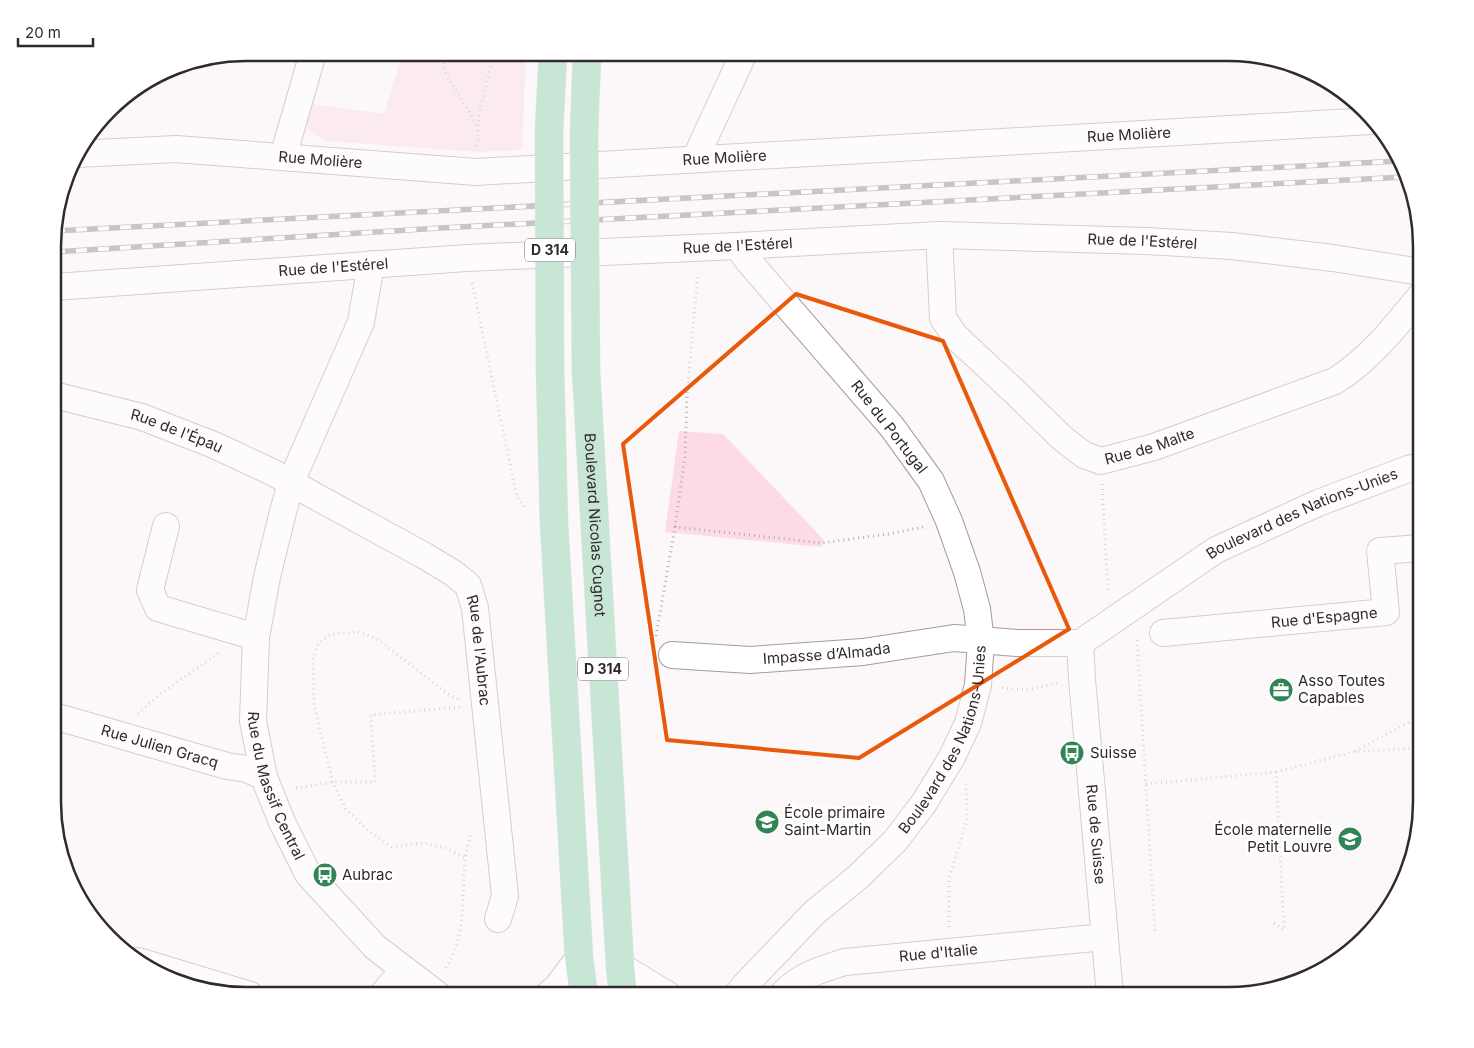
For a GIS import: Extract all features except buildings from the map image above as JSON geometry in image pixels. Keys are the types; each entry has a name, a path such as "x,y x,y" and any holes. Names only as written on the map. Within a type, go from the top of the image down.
{"main road":[{"name":"D 314","path":"554,61 550,130 550,369 554,523"},
{"name":"Boulevard Nicolas Cugnot","path":"587,61 584,134 586,371 622,987"},
{"path":"554,523 579,958 583,987"}],"street":[{"path":"282,157 310,61"},
{"path":"695,159 740,61"},
{"name":"Rue Molière","path":"86,154 176,150 476,172 1365,121"},
{"name":"Rue de l'Estérel","path":"61,286 467,258 939,235 1146,241 1232,246 1332,258 1413,271"},
{"name":"Rue de Malte","path":"939,235 943,318 954,336 1062,438 1084,455 1101,461 1154,448 1335,381 1351,371 1387,337 1413,305"},
{"name":"Rue du Portugal","path":"737,246 892,427 931,481 949,521 968,572 977,609 981,640"},
{"name":"Rue du Massif Central","path":"371,264 360,322 291,482 266,577 256,637 253,721 267,784 282,822 308,874 375,947 427,987"},
{"name":"Rue de l'Épau","path":"61,397 142,417 214,445 291,482"},
{"name":"Boulevard des Nations-Unies","path":"739,987 815,912 858,877 895,841 924,802 952,757 968,723 978,685 981,640 1017,643 1080,643 1216,550 1318,503 1413,468"},
{"name":"Rue de l'Aubrac","path":"291,482 425,556 453,573 468,585 475,608 479,709 505,896 498,919"},
{"path":"166,526 150,590 158,608 256,637"},
{"name":"Rue d'Espagne","path":"1163,633 1386,612 1380,551 1413,549"},
{"name":"Impasse d’Almada","path":"672,655 750,660 863,652 954,638 981,640"},
{"name":"Rue de Suisse","path":"1080,643 1109,987"},
{"name":"Rue Julien Gracq","path":"61,718 227,766 247,769 267,784"},
{"name":"Rue d'Italie","path":"792,987 815,971 845,962 1105,937"},
{"path":"557,987 579,958"},
{"path":"620,966 655,987"},
{"path":"389,987 404,969"},
{"path":"172,971 211,983"}],"path":[{"path":"444,61 446,74 478,128"},
{"path":"476,172 479,114 492,61"},
{"path":"672,655 656,637 685,457 687,393 700,248"},
{"path":"467,258 517,497 530,513 554,523"},
{"path":"1101,461 1108,601 1118,617 1137,634 1155,933"},
{"path":"675,527 822,543 888,534 949,521"},
{"path":"465,858 446,848 423,843 392,847 370,832 346,809 333,782 314,705 313,658 318,644 331,634 358,632 379,640 445,692 479,709"},
{"path":"115,734 160,694 210,660 223,648 256,637"},
{"path":"267,784 375,782 371,715 479,709"},
{"path":"1352,752 1413,720"},
{"path":"1146,784 1276,772 1352,752 1413,748"},
{"path":"949,953 949,878 967,820 966,785 952,757"},
{"path":"1274,923 1284,930 1276,772"},
{"path":"438,987 450,961 462,925 465,858 472,830"}],"highlighted area":[{"path":"796,294 943,341 1069,629 859,758 667,740 623,444"}],"shaded area":[{"path":"401,61 526,61 522,150 477,152 326,141 310,132 305,123 312,104 384,114"},
{"path":"679,431 723,434 824,540 821,547 665,532"}],"railway":[{"path":"62,231 1392,161"},
{"path":"61,252 441,228 1399,177"}],"place":[{"name":"Asso Toutes Capables","path":"1281,690"},
{"name":"Suisse","path":"1072,753"},
{"name":"École primaire Saint-Martin","path":"767,822"},
{"name":"École maternelle Petit Louvre","path":"1350,839"},
{"name":"Aubrac","path":"325,875"}]}
